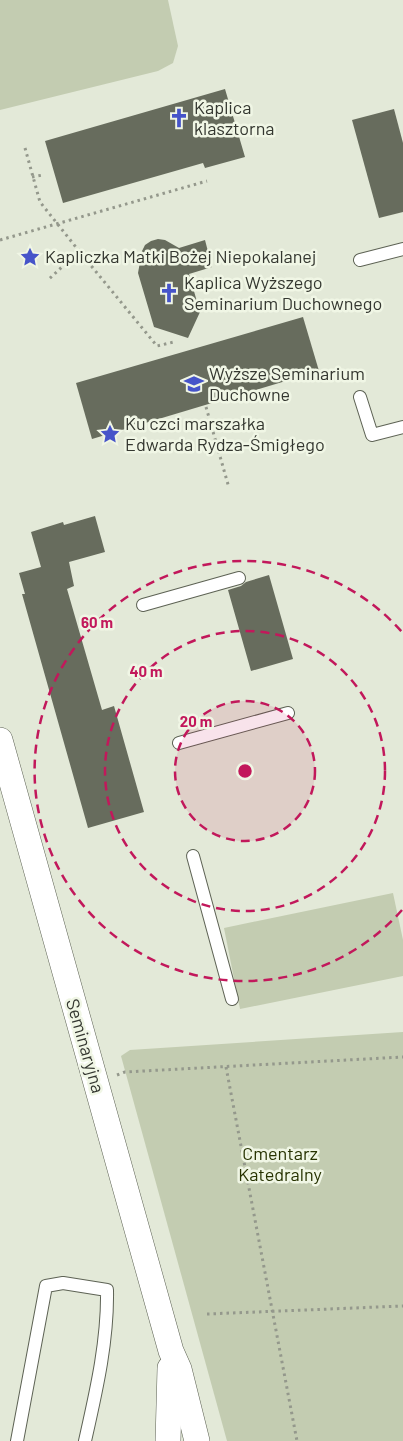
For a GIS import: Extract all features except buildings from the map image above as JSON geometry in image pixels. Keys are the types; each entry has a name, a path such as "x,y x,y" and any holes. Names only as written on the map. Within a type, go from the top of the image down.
{"street":[{"name":"Seminaryjna","path":"0,740 171,1351 179,1369 197,1441"},
{"name":"Seminaryjna","path":"168,1441 171,1351"}],"lane":[{"path":"360,260 403,248"},
{"path":"360,397 372,435 403,428"},
{"path":"143,605 239,578"},
{"path":"179,743 288,713"},
{"path":"192,856 232,999"},
{"path":"17,1441 46,1286 63,1284 107,1290 107,1311 98,1375 85,1441"}],"path":[{"path":"25,148 40,202 157,346 174,342"},
{"path":"32,177 43,175"},
{"path":"0,240 207,181"},
{"path":"48,280 79,251"},
{"path":"206,407 229,488"},
{"path":"125,1072 403,1057"},
{"path":"226,1067 297,1441"},
{"path":"207,1314 403,1306"}],"green space":[{"path":"0,0 168,0 178,46 173,63 158,71 0,110"},
{"path":"393,893 403,940 403,976 240,1009 224,928"},
{"name":"Cmentarz Katedralny","path":"403,1032 403,1441 227,1441 121,1056 130,1050"}],"place":[{"name":"Kaplica klasztorna","path":"179,118"},
{"name":"Kapliczka Matki Bożej Niepokalanej","path":"30,257"},
{"name":"Kaplica Wyższego Seminarium Duchownego","path":"169,293"},
{"name":"Wyższe Seminarium Duchowne","path":"194,384"},
{"name":"Ku czci marszałka Edwarda Rydza-Śmigłego","path":"110,434"}]}
